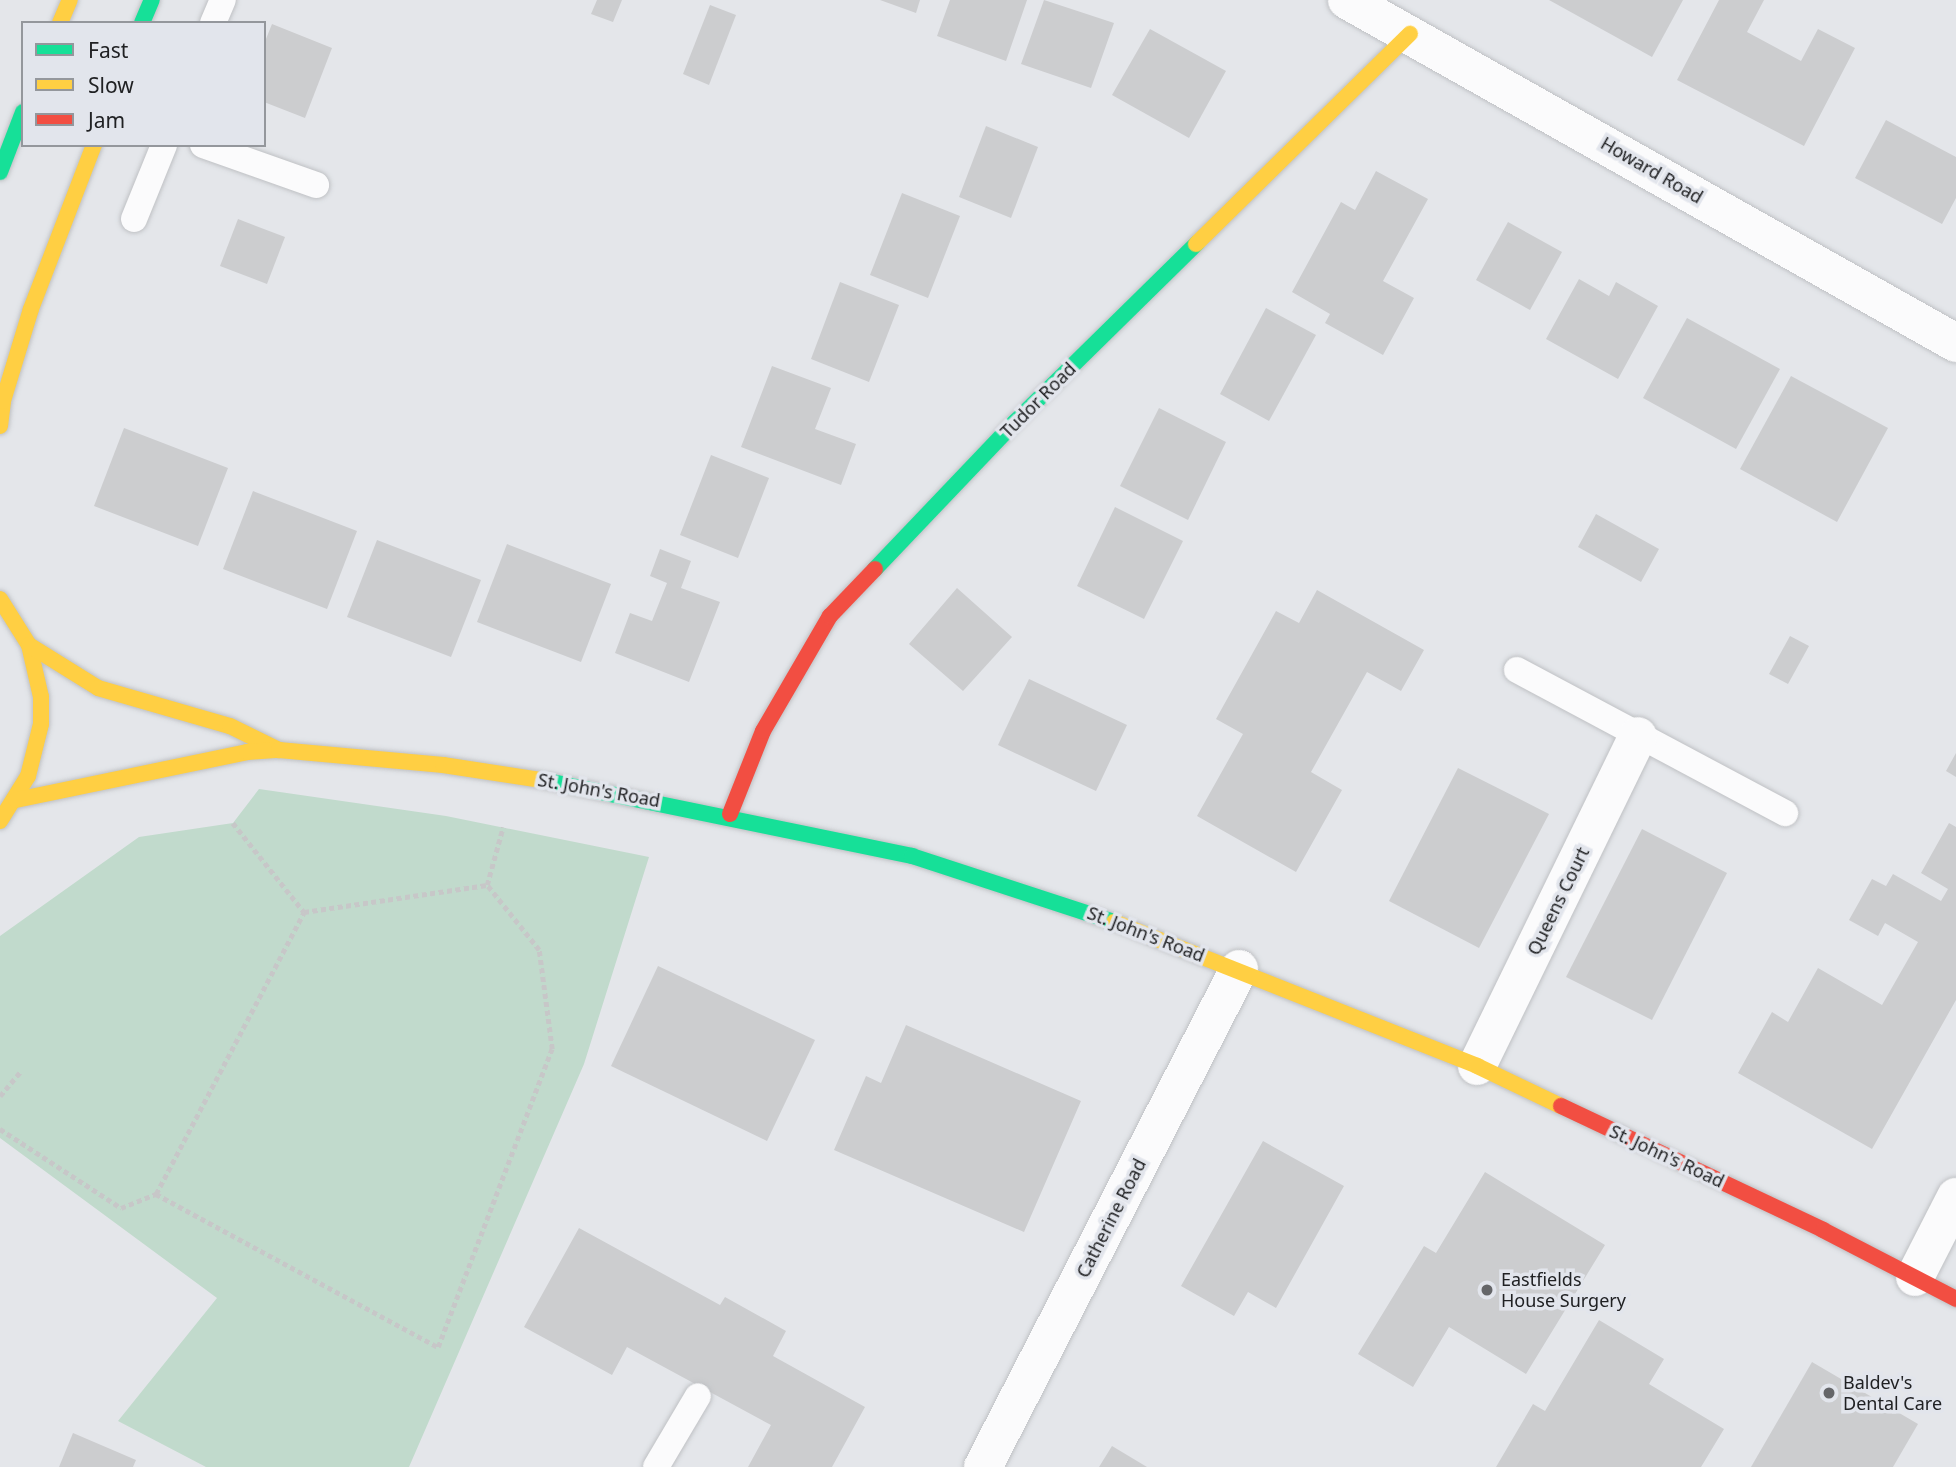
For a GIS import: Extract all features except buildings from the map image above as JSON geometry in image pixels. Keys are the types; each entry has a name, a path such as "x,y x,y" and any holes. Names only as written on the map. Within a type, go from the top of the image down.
{"main road":[{"path":"61,21 70,0"},
{"path":"143,21 152,0"},
{"name":"Tudor Road","path":"730,814 763,731 830,616 1015,422 1410,34"},
{"path":"0,172 21,117"},
{"path":"0,426 31,309 93,147"},
{"path":"0,598 29,645 39,684 41,724 37,751 16,800 0,821"},
{"name":"St. John's Road","path":"29,645 98,688 230,726 279,750"},
{"name":"St. John's Road","path":"16,800 279,750 443,765 730,814 912,856 1082,909 1477,1066 1956,1299"}],"street":[{"name":"Howard Road","path":"1347,0 1956,343"},
{"name":"Queens Court","path":"1477,1066 1638,736"},
{"name":"Catherine Road","path":"982,1467 1239,970"},
{"path":"1915,1277 1956,1197"}],"lane":[{"path":"214,21 223,0"},
{"path":"134,219 163,147"},
{"path":"210,147 316,185"},
{"path":"1517,670 1785,813"},
{"path":"656,1467 698,1396"}],"path":[{"path":"233,823 304,912"},
{"path":"487,885 503,827"},
{"path":"304,912 487,885"},
{"path":"156,1194 438,1346 552,1049 540,950 487,885"},
{"path":"0,1129 121,1208 156,1194 304,912"},
{"path":"0,1096 20,1072"}],"green space":[{"path":"259,789 446,816 649,857 584,1064 409,1467 206,1467 118,1421 217,1298 0,1138 0,936 139,837 233,823"}],"traffic: fast":[{"path":"143,21 152,0"},
{"path":"0,172 21,117"},
{"path":"875,569 1015,422 1196,244"},
{"path":"547,781 912,856 1114,922"}],"traffic: slow":[{"path":"61,21 70,0"},
{"path":"1196,244 1410,34"},
{"path":"0,426 3,401 31,309 93,147"},
{"path":"0,599 29,645 41,697 41,724 28,776 0,821"},
{"path":"29,645 98,688 230,726 279,750"},
{"path":"16,800 247,752 279,750 443,765 547,781"},
{"path":"1114,922 1477,1066 1561,1106"}],"traffic: jam":[{"path":"730,814 763,731 830,616 875,569"},
{"path":"1561,1106 1823,1230 1956,1299"}],"place":[{"name":"Eastfields House Surgery","path":"1487,1290"},
{"name":"Baldev's Dental Care","path":"1829,1393"}]}
